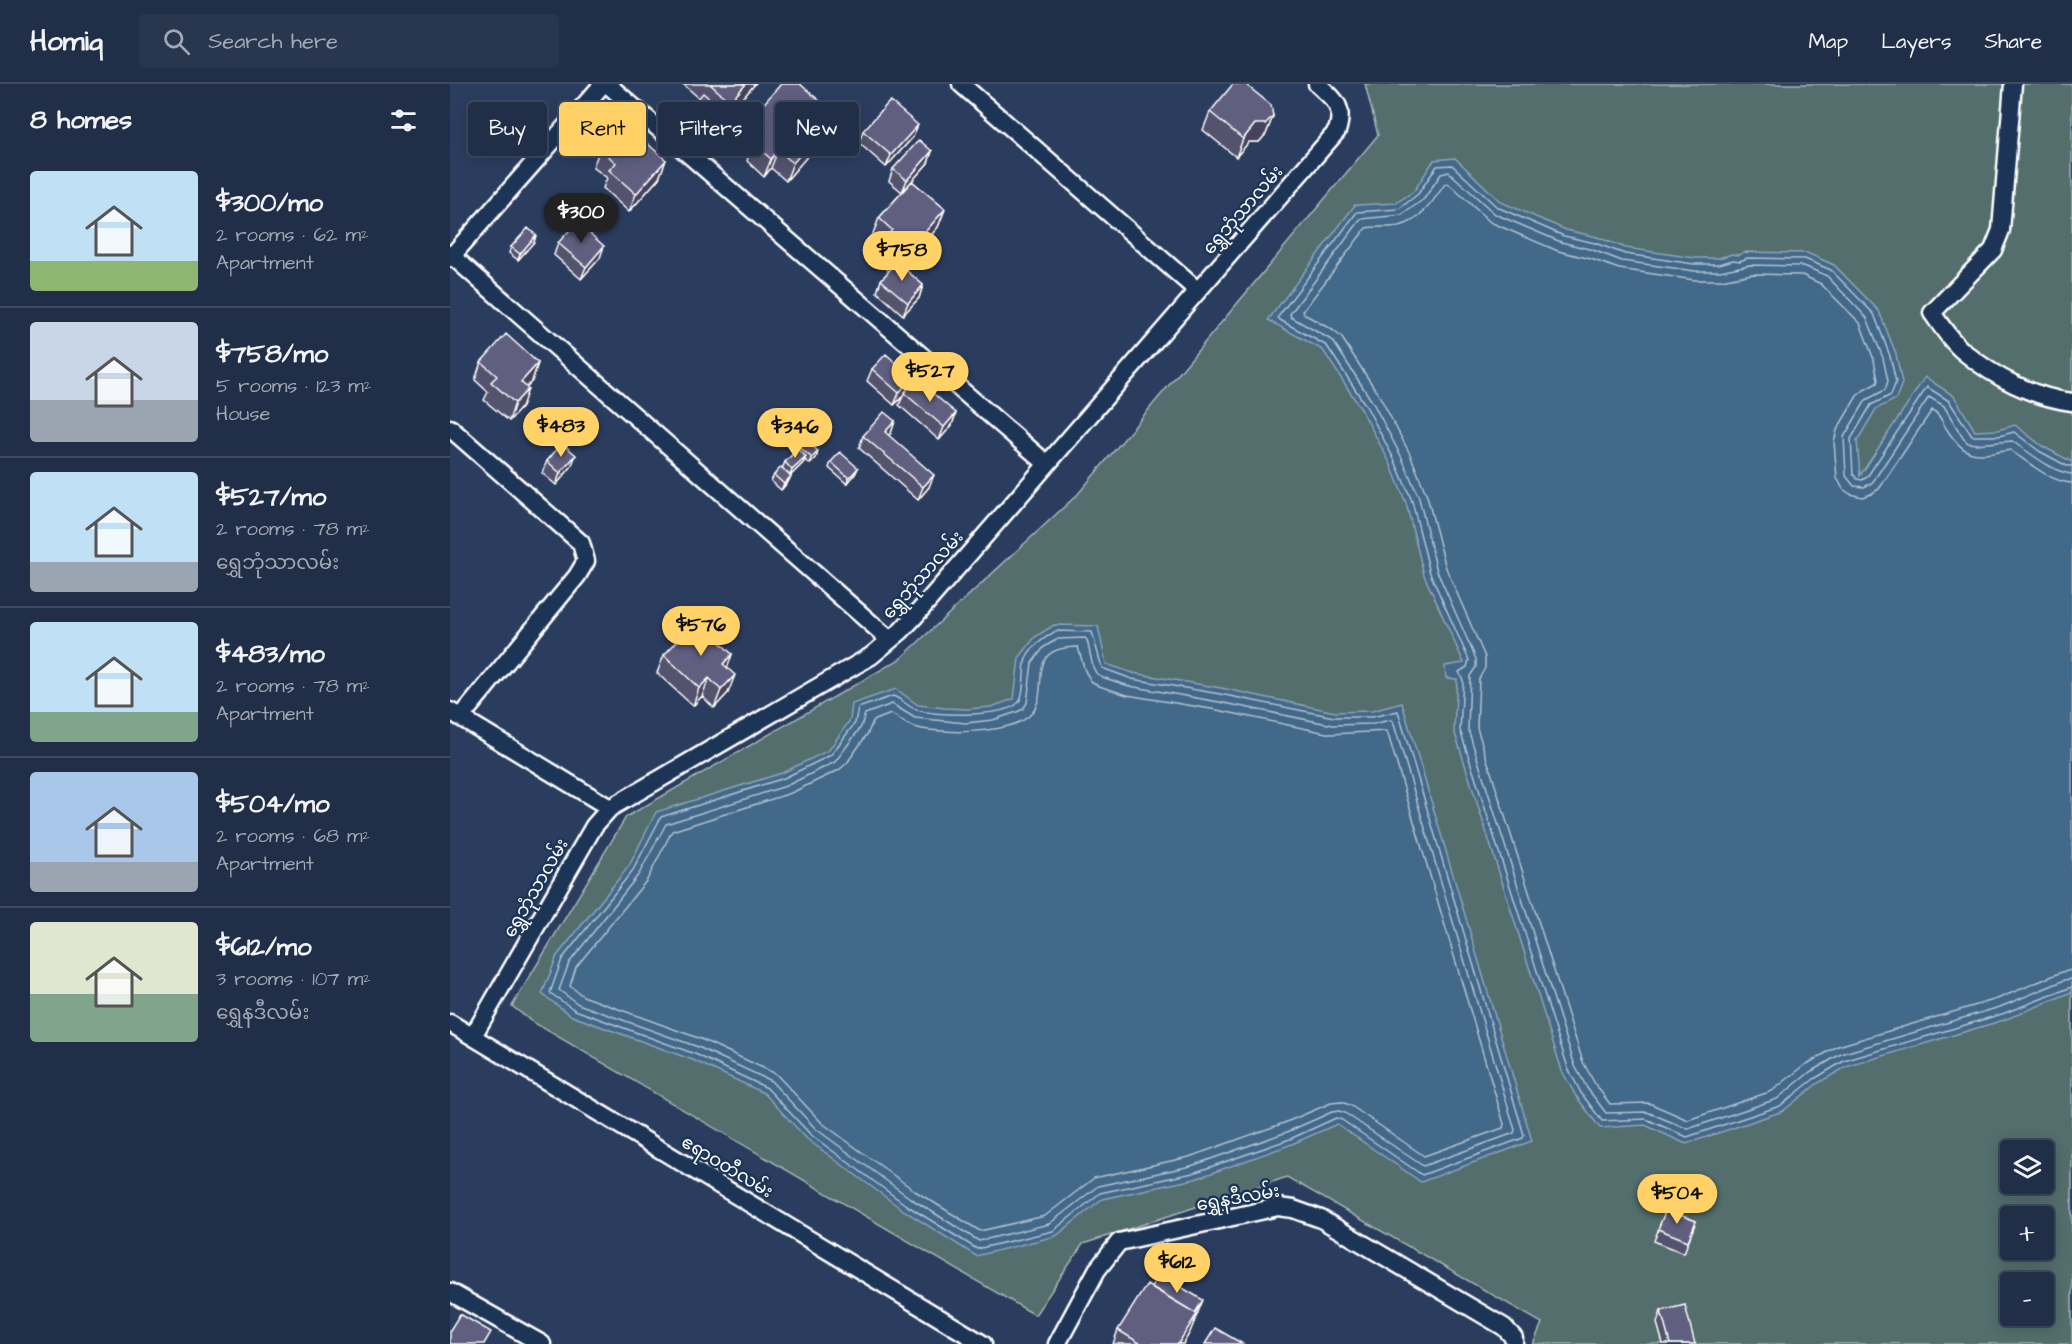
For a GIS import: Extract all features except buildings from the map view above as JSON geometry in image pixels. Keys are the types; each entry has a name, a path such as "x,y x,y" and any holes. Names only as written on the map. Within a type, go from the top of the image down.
{"street":[{"path":"890,640 451,256 605,84 1047,464"},
{"path":"961,84 1198,291"},
{"name":"ရွှေဘုံသာလမ်း","path":"473,1036 594,826 610,808 871,656 915,616 1337,131 1339,106 1317,84"},
{"path":"2013,84 2001,230 1993,250 1932,313 1962,351 2010,383 2058,400 2072,402"},
{"path":"450,428 581,543 586,561 577,576 455,714 610,808"},
{"name":"ဧရာဝတီလမ်း","path":"450,1023 983,1344"},
{"name":"ရွှေနဒီလမ်း","path":"1057,1344 1097,1270 1119,1242 1278,1207 1293,1209 1321,1219 1504,1327 1514,1338 1514,1344"},
{"path":"450,1292 542,1344"}],"green space":[{"path":"1365,84 2072,84 2072,1344 1533,1344 1542,1323 1287,1177 1083,1244 1035,1315 531,1021 512,1006 626,817 900,659 1078,494 1378,135"}],"water":[{"path":"1455,158 1501,202 1566,230 1597,237 1626,248 1695,258 1719,258 1744,252 1807,253 1834,265 1879,311 1896,354 1902,383 1896,399 1876,409 1857,441 1860,476 1925,377 1954,396 1975,431 1998,430 2015,425 2042,446 2072,462 2072,992 2004,1020 1846,1067 1818,1083 1783,1111 1686,1144 1645,1125 1600,1128 1576,1096 1562,1071 1454,730 1457,679 1446,678 1445,666 1464,663 1424,575 1406,503 1390,463 1361,409 1323,350 1268,320 1355,205 1396,203 1414,191 1434,160"},
{"path":"1054,625 1098,626 1106,664 1133,673 1221,688 1335,712 1372,711 1402,703 1532,1141 1421,1182 1337,1124 1292,1144 1195,1179 1102,1199 1056,1236 976,1256 903,1210 807,1139 764,1093 693,1060 572,1016 542,994 557,956 629,866 656,812 782,773 829,750 850,720 852,704 896,689 918,705 945,708 991,707 1014,699 1019,658 1035,637"}]}
